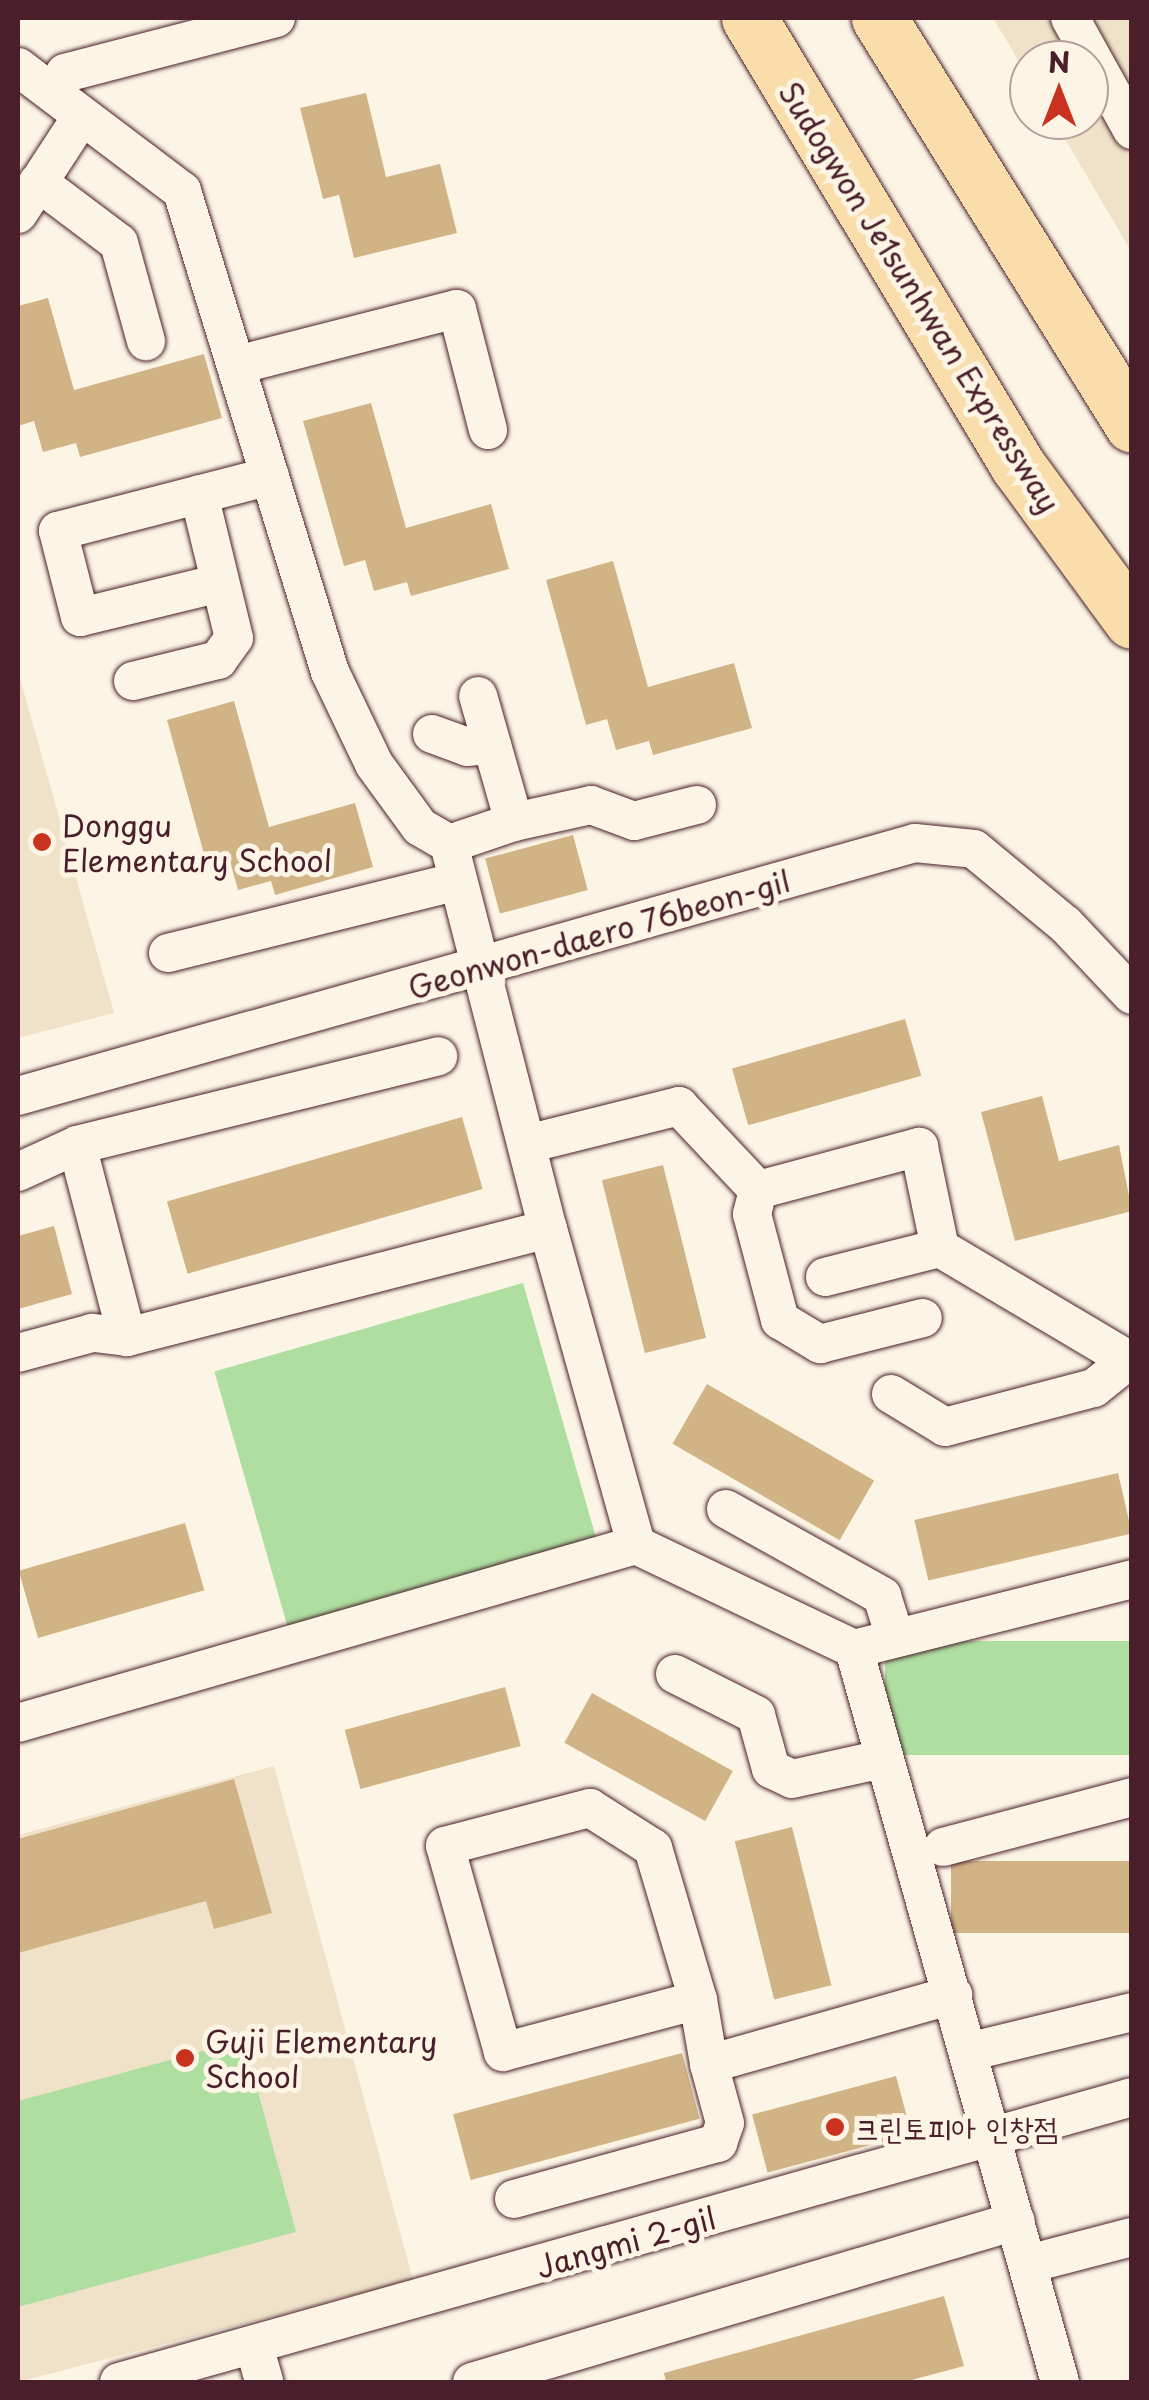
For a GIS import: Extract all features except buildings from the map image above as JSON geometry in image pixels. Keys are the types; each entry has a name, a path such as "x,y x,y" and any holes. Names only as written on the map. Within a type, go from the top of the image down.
{"highway":[{"name":"Sudogwon Je1sunhwan Expressway","path":"749,18 1018,466 1132,621"},
{"path":"879,18 1132,424"}],"street":[{"path":"18,214 38,182 67,104 65,73 276,18"},
{"path":"1070,18 1132,130"},
{"path":"18,67 182,191 330,672 367,749 420,826 449,844 548,1230 636,1546"},
{"path":"38,182 119,243 146,341"},
{"path":"237,365 457,310 488,430"},
{"path":"220,583 80,617 58,532 270,476"},
{"path":"133,680 218,660 234,638 199,494"},
{"path":"478,696 514,822"},
{"path":"432,734 466,747 492,746"},
{"path":"449,844 514,822 592,804 634,821 697,804"},
{"name":"Geonwon-daero 76beon-gil","path":"18,1096 482,970 914,843 974,849 1066,924 1132,995"},
{"path":"168,953 458,881"},
{"path":"18,1172 77,1145 438,1056"},
{"path":"528,1144 679,1106 758,1190"},
{"path":"77,1145 127,1337"},
{"path":"758,1190 919,1147 940,1248"},
{"path":"758,1190 752,1214 780,1320 820,1344 923,1318"},
{"path":"18,1353 92,1332 127,1337 548,1230"},
{"path":"825,1277 940,1248 1131,1360 1094,1388 945,1427 891,1394"},
{"path":"726,1509 882,1596 896,1637"},
{"path":"18,1723 636,1546 854,1648 1132,1579"},
{"path":"854,1648 882,1760 972,2052 1059,2382"},
{"path":"674,1674 756,1715 771,1769 792,1779 882,1760"},
{"path":"944,1847 1132,1796"},
{"path":"514,2199 718,2143 725,2123 698,2000 654,1848 590,1808 446,1846 503,2052 698,2000"},
{"path":"709,2064 953,1995"},
{"path":"972,2052 1132,2012"},
{"name":"Jangmi 2-gil","path":"119,2382 1132,2097"},
{"path":"472,2382 1016,2221"},
{"path":"1028,2264 1132,2237"},
{"path":"254,2346 264,2382"}],"shaded area":[{"path":"993,18 1131,18 1131,251 1066,140 1109,140 1109,40 1009,40 1009,45"},
{"name":"Donggu Elementary School","path":"18,671 114,1013 18,1038"},
{"name":"Guji Elementary School","path":"274,1766 413,2280 18,2382 18,1835"}],"green space":[{"path":"523,1283 596,1538 287,1626 214,1371"},
{"path":"885,1641 1131,1641 1131,1755 885,1755"},
{"path":"244,2040 296,2232 18,2307 18,2101"}],"place":[{"name":"Donggu Elementary School","path":"42,842"},
{"name":"Guji Elementary School","path":"185,2058"},
{"name":"크린토피아 인창점","path":"835,2127"}]}
